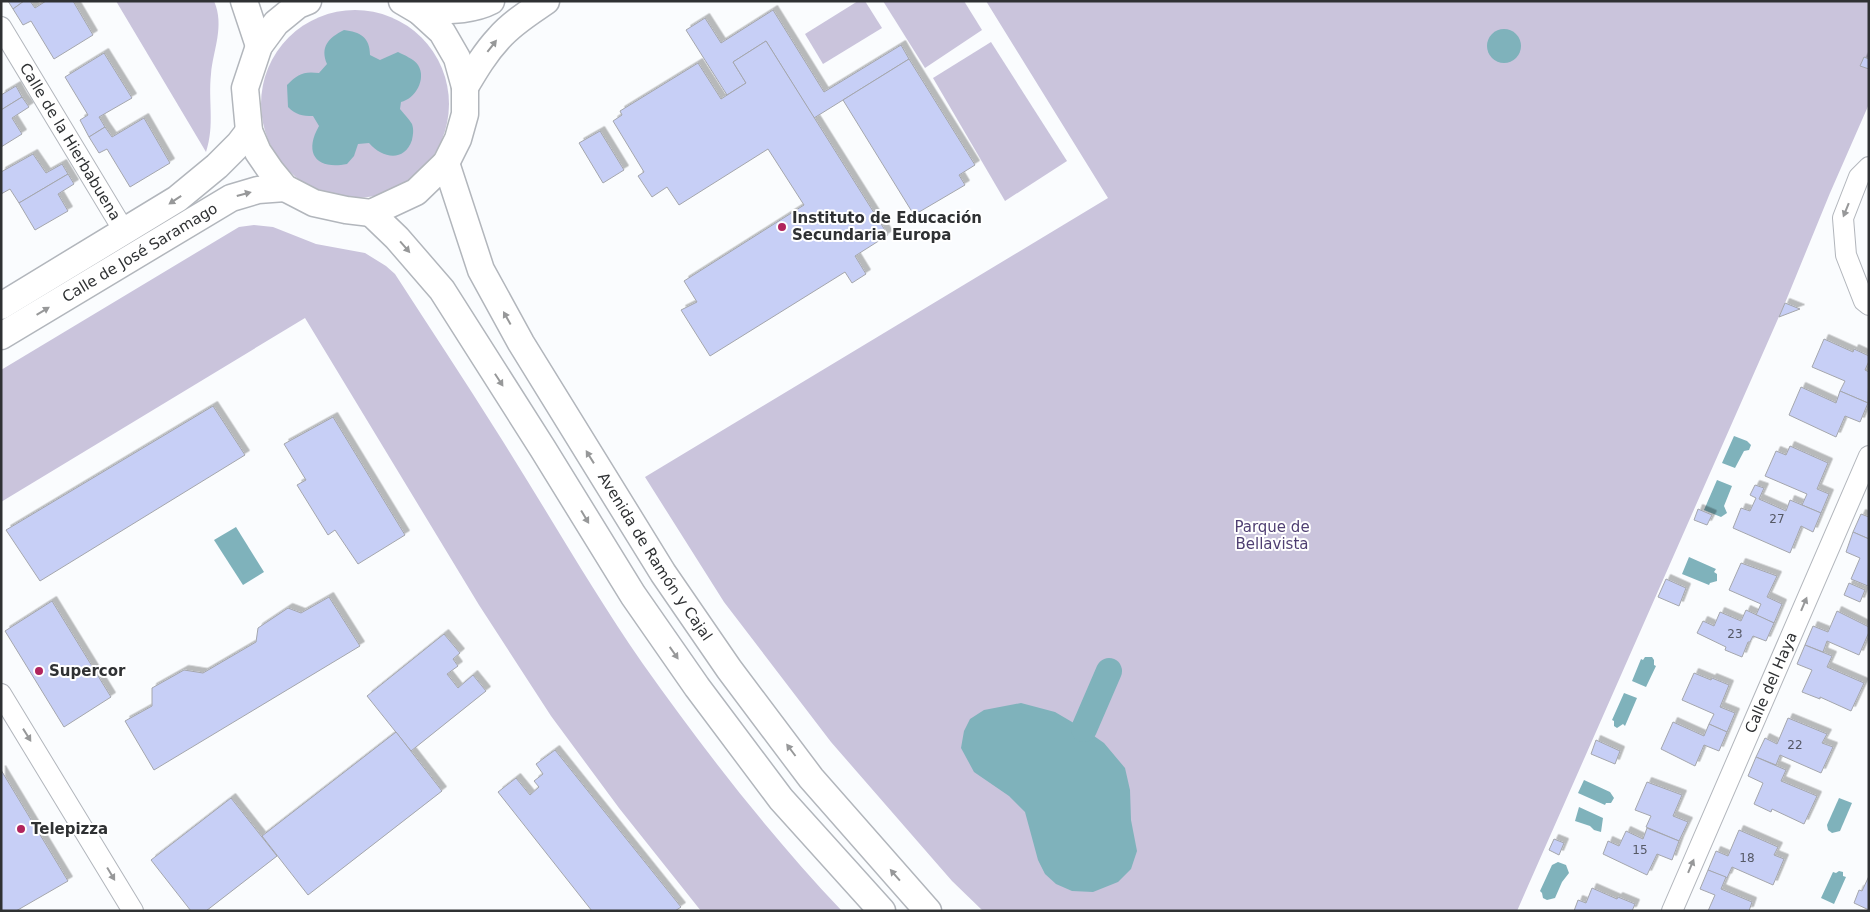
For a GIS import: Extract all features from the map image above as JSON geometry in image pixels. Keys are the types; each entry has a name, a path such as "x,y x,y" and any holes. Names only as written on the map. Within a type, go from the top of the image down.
{"street":[{"path":"244,1 259,46"},
{"path":"308,1 298,5 276,23 259,46 245,88 249,131 258,152 271,172 285,188 314,203 371,213 416,192 446,163 458,139 465,114 465,87 457,58 442,32 411,6"},
{"path":"411,6 457,9 483,5 491,1"},
{"path":"465,87 482,59 500,37 546,1"},
{"name":"Calle de la Hierbabuena","path":"1,27 124,231"},
{"name":"Calle de José Saramago","path":"1,306 177,199 216,166 239,144 249,131"},
{"name":"Avenida de Ramón y Cajal","path":"446,163 481,270 521,343 663,573 729,669 811,778 928,911"},
{"path":"1869,167 1859,177 1843,218 1846,255 1864,301 1869,305"},
{"name":"Calle de José Saramago","path":"1,336 231,198 258,190 285,188"},
{"path":"371,213 397,238 442,290 543,448 633,595 697,687 781,799 882,911"},
{"name":"Calle del Haya","path":"1672,911 1869,456"},
{"path":"1,694 61,789 133,911"}],"green space":[{"path":"116,1 214,1 217,10 218,29 210,84 211,123 206,152"},
{"path":"858,1 865,1 882,28 823,64 805,34"},
{"path":"883,1 964,1 982,30 925,68"},
{"name":"Parque de Bellavista","path":"986,1 1869,1 1869,104 1785,303 1517,911 983,911 952,881 831,742 724,602 645,477 1108,198"},
{"path":"355,10 391,17 415,31 428,44 442,68 449,104 442,140 428,164 415,177 391,191 355,198 319,191 295,177 282,164 268,140 261,104 268,68 282,44 295,31 319,17"},
{"path":"991,42 1067,161 1005,201 933,78"},
{"path":"254,225 273,227 316,244 365,253 395,274 485,412 587,578 643,664 738,791 842,911 701,911 619,808 551,716 479,605 305,318 1,502 1,370 239,227"}],"water":[{"path":"1504,29 1516,34 1521,46 1516,58 1504,63 1492,58 1487,46 1492,34"},
{"path":"344,30 363,36 370,49 370,55 380,60 398,52 409,57 418,65 421,76 418,88 411,97 401,102 400,109 412,124 412,140 404,152 398,155 386,155 369,143 358,144 354,156 347,164 328,165 321,162 313,152 314,136 319,126 313,116 299,115 288,107 287,85 301,74 309,72 319,73 327,64 324,53 327,44 334,36"},
{"path":"1734,436 1747,441 1751,445 1749,450 1744,451 1735,468 1722,463"},
{"path":"1717,480 1732,486 1724,506 1727,513 1721,517 1704,510"},
{"path":"236,527 264,572 243,585 214,540"},
{"path":"1689,557 1716,569 1714,572 1717,574 1717,581 1709,585 1682,574"},
{"path":"1645,657 1652,657 1656,666 1646,687 1632,681 1641,659 1643,660"},
{"path":"1624,693 1637,698 1625,726 1623,724 1617,728 1612,720"},
{"path":"1021,703 1055,712 1084,729 1104,743 1125,768 1130,790 1131,820 1137,851 1131,869 1118,882 1093,892 1072,891 1056,884 1045,874 1038,860 1025,812 1009,796 974,772 961,748 964,731 970,719 984,710"},
{"path":"1584,780 1610,792 1614,798 1611,803 1606,803 1605,805 1578,793"},
{"path":"1839,798 1852,803 1840,831 1832,833 1828,830 1827,825"},
{"path":"1579,807 1603,818 1601,832 1575,821"},
{"path":"1558,862 1566,865 1569,873 1562,882 1555,898 1547,900 1543,898 1540,891 1552,865"},
{"path":"1833,872 1843,872 1843,876 1846,877 1834,904 1821,898"}],"building":[{"path":"8,1 24,1 13,9"},
{"path":"24,1 30,1 35,8 46,1 73,1 93,35 54,59 31,21 23,25 13,9"},
{"path":"773,10 824,92 901,45 909,59 814,118 766,41 733,62 746,83 727,95 686,30 705,18 721,43"},
{"path":"766,41 888,235 855,256 866,274 852,283 845,272 710,356 681,310 697,302 684,281 804,205 768,149 679,205 667,187 652,197 638,176 644,172 613,121 622,115 620,111 698,63 721,99 746,83 733,62"},
{"path":"104,53 132,98 99,117 105,127 89,137 80,120 88,115 65,77"},
{"path":"1864,57 1869,59 1869,69 1860,66"},
{"path":"909,59 975,165 959,175 965,185 914,215 843,100"},
{"path":"16,86 22,97 1,110 1,95"},
{"path":"22,97 29,107 12,118 22,134 1,147 1,110"},
{"path":"144,118 170,163 130,187 107,149 99,153 89,137 105,127 112,137"},
{"path":"600,131 624,170 603,183 579,143"},
{"path":"33,154 46,173 62,164 68,174 19,203 10,189 1,194 1,172"},
{"path":"68,174 74,184 58,194 68,211 35,230 19,203"},
{"path":"1785,303 1800,309 1779,317"},
{"path":"1824,339 1853,352 1854,349 1869,356 1865,370 1869,372 1868,403 1840,391 1845,381 1812,367"},
{"path":"1801,387 1836,403 1840,391 1868,403 1860,422 1845,416 1836,437 1789,415"},
{"path":"213,406 245,455 40,581 6,530"},
{"path":"333,417 405,535 358,564 335,530 328,535 297,485 306,480 284,444"},
{"path":"1790,446 1828,463 1817,489 1829,494 1821,513 1802,505 1807,494 1765,476 1776,451 1786,455"},
{"path":"1755,485 1764,488 1759,499 1786,511 1790,500 1821,513 1813,532 1801,526 1790,553 1733,528 1741,508 1750,511 1756,498 1750,495"},
{"path":"1698,509 1712,515 1707,525 1694,520"},
{"path":"1861,514 1869,517 1869,539 1853,532"},
{"path":"1853,532 1869,539 1868,586 1851,579 1860,558 1846,552"},
{"path":"1741,563 1777,576 1767,597 1782,604 1774,623 1756,615 1761,604 1729,590"},
{"path":"1666,579 1686,588 1679,606 1658,597"},
{"path":"1849,583 1865,590 1860,602 1844,595"},
{"path":"329,597 360,646 154,770 125,721 152,706 152,688 184,670 203,673 256,642 258,628 288,608 301,613"},
{"path":"52,601 111,697 64,727 5,631"},
{"path":"1746,610 1774,623 1766,641 1753,636 1750,642 1748,642 1742,657 1725,650 1726,647 1697,633 1703,621 1714,626 1720,612 1741,621"},
{"path":"1837,611 1869,627 1869,632 1859,655 1827,641 1823,652 1805,645 1813,626 1828,632"},
{"path":"444,634 460,653 453,659 458,666 447,674 458,688 473,675 486,691 411,751 367,696"},
{"path":"1805,645 1832,656 1827,667 1864,683 1851,711 1820,697 1820,699 1802,692 1812,670 1797,664"},
{"path":"1694,673 1729,685 1720,707 1735,713 1727,732 1709,724 1714,714 1682,700"},
{"path":"1788,718 1827,734 1822,743 1833,747 1821,773 1780,755 1776,765 1756,757 1765,738 1777,744"},
{"path":"1673,722 1704,736 1709,724 1727,732 1719,751 1704,745 1695,766 1661,749"},
{"path":"396,732 442,791 308,895 262,836"},
{"path":"1596,740 1620,751 1615,764 1591,754"},
{"path":"555,750 681,907 675,911 592,911 498,792 516,778 530,795 539,787 534,781 543,774 536,764"},
{"path":"1756,757 1786,770 1781,781 1817,796 1804,824 1772,809 1771,812 1754,804 1763,783 1748,776"},
{"path":"1,770 68,881 16,911 1,911"},
{"path":"1647,782 1682,795 1673,816 1688,822 1679,841 1646,827 1651,816 1635,810"},
{"path":"231,798 277,856 206,911 191,911 151,860"},
{"path":"1647,828 1679,841 1672,860 1657,854 1647,875 1603,854 1608,841 1619,846 1626,831 1643,839"},
{"path":"1739,830 1778,847 1774,855 1784,859 1773,885 1732,867 1727,878 1708,870 1716,851 1728,856"},
{"path":"1554,839 1564,843 1559,855 1549,850"},
{"path":"1708,870 1726,877 1721,889 1752,902 1749,911 1708,911 1715,895 1700,889"},
{"path":"1869,876 1869,910 1854,903 1859,890 1862,891"},
{"path":"1592,888 1617,899 1618,897 1635,904 1632,911 1574,911 1578,900 1586,903"}],"waterway":[{"path":"1084,729 1109,671"}],"place":[{"name":"Instituto de Educación Secundaria Europa","path":"782,227"},
{"name":"Supercor","path":"39,671"},
{"name":"Telepizza","path":"21,829"}]}
